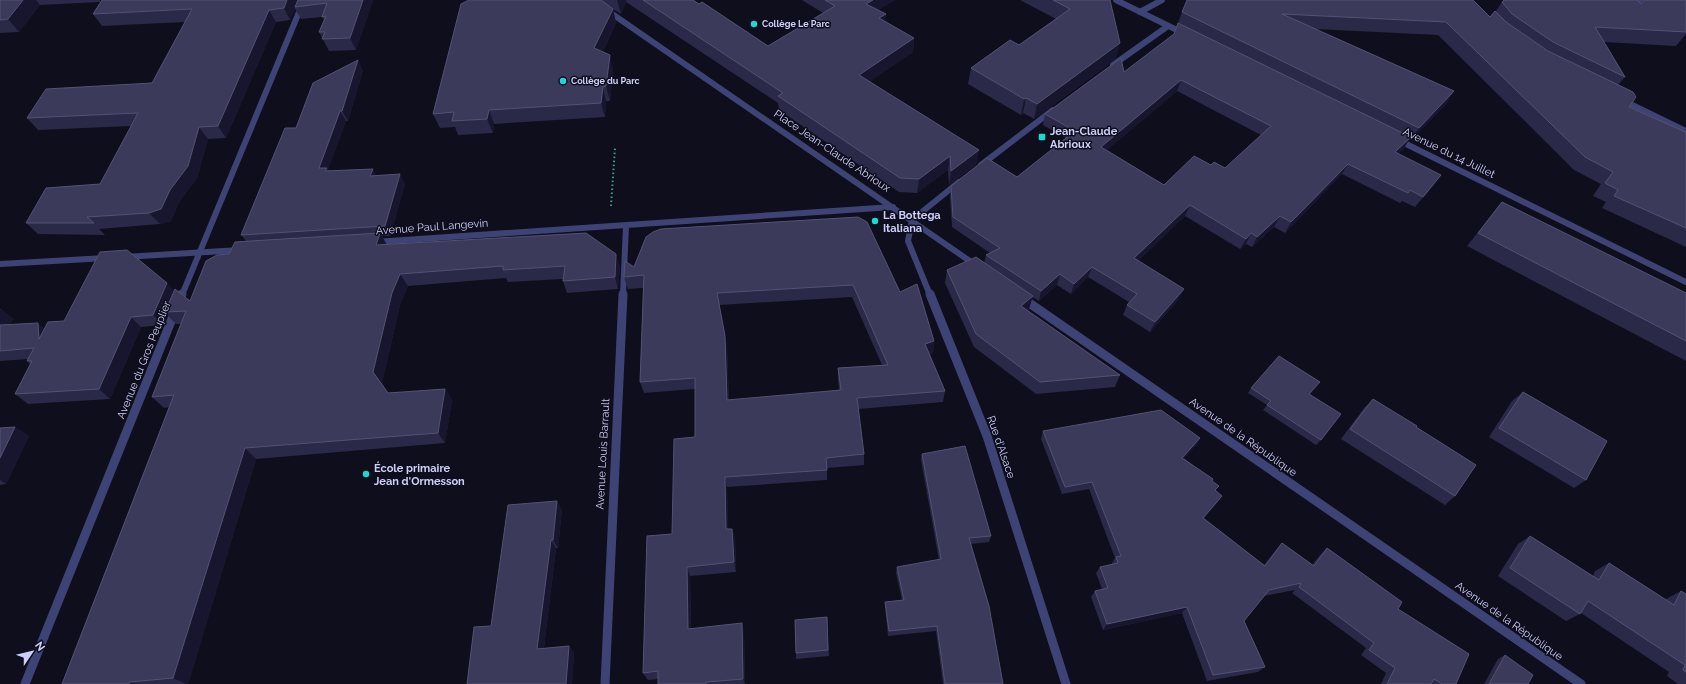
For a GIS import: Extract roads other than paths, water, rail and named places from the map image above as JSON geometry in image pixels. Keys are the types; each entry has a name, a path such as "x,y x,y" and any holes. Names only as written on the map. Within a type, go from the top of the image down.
{"street":[{"name":"Avenue du Gros Peuplier","path":"25,684 199,253 304,0"},
{"name":"Place Jean-Claude Abrioux","path":"592,0 893,207"},
{"path":"1116,0 1190,37"},
{"path":"1140,12 1162,0"},
{"path":"1622,0 1658,1"},
{"path":"1108,69 1168,26"},
{"path":"1618,98 1686,131"},
{"path":"977,168 1059,106"},
{"name":"Avenue du 14 Juillet","path":"1389,135 1686,282"},
{"path":"912,220 965,177"},
{"path":"893,207 987,273"},
{"name":"Place Jean-Claude Abrioux","path":"626,226 893,207"},
{"name":"Rue d'Alsace","path":"912,220 908,241 986,436 1066,684"},
{"name":"Avenue Paul Langevin","path":"364,242 626,226"},
{"name":"Avenue Louis Barrault","path":"605,684 626,226"},
{"path":"0,264 245,250"},
{"name":"Avenue de la République","path":"1012,291 1581,684"}],"place":[{"name":"Collège Le Parc","path":"754,24"},
{"name":"Collège du Parc","path":"563,81"},
{"name":"Jean-Claude Abrioux","path":"1042,137"},
{"name":"La Bottega Italiana","path":"875,221"},
{"name":"École primaire Jean d'Ormesson","path":"366,474"}]}
